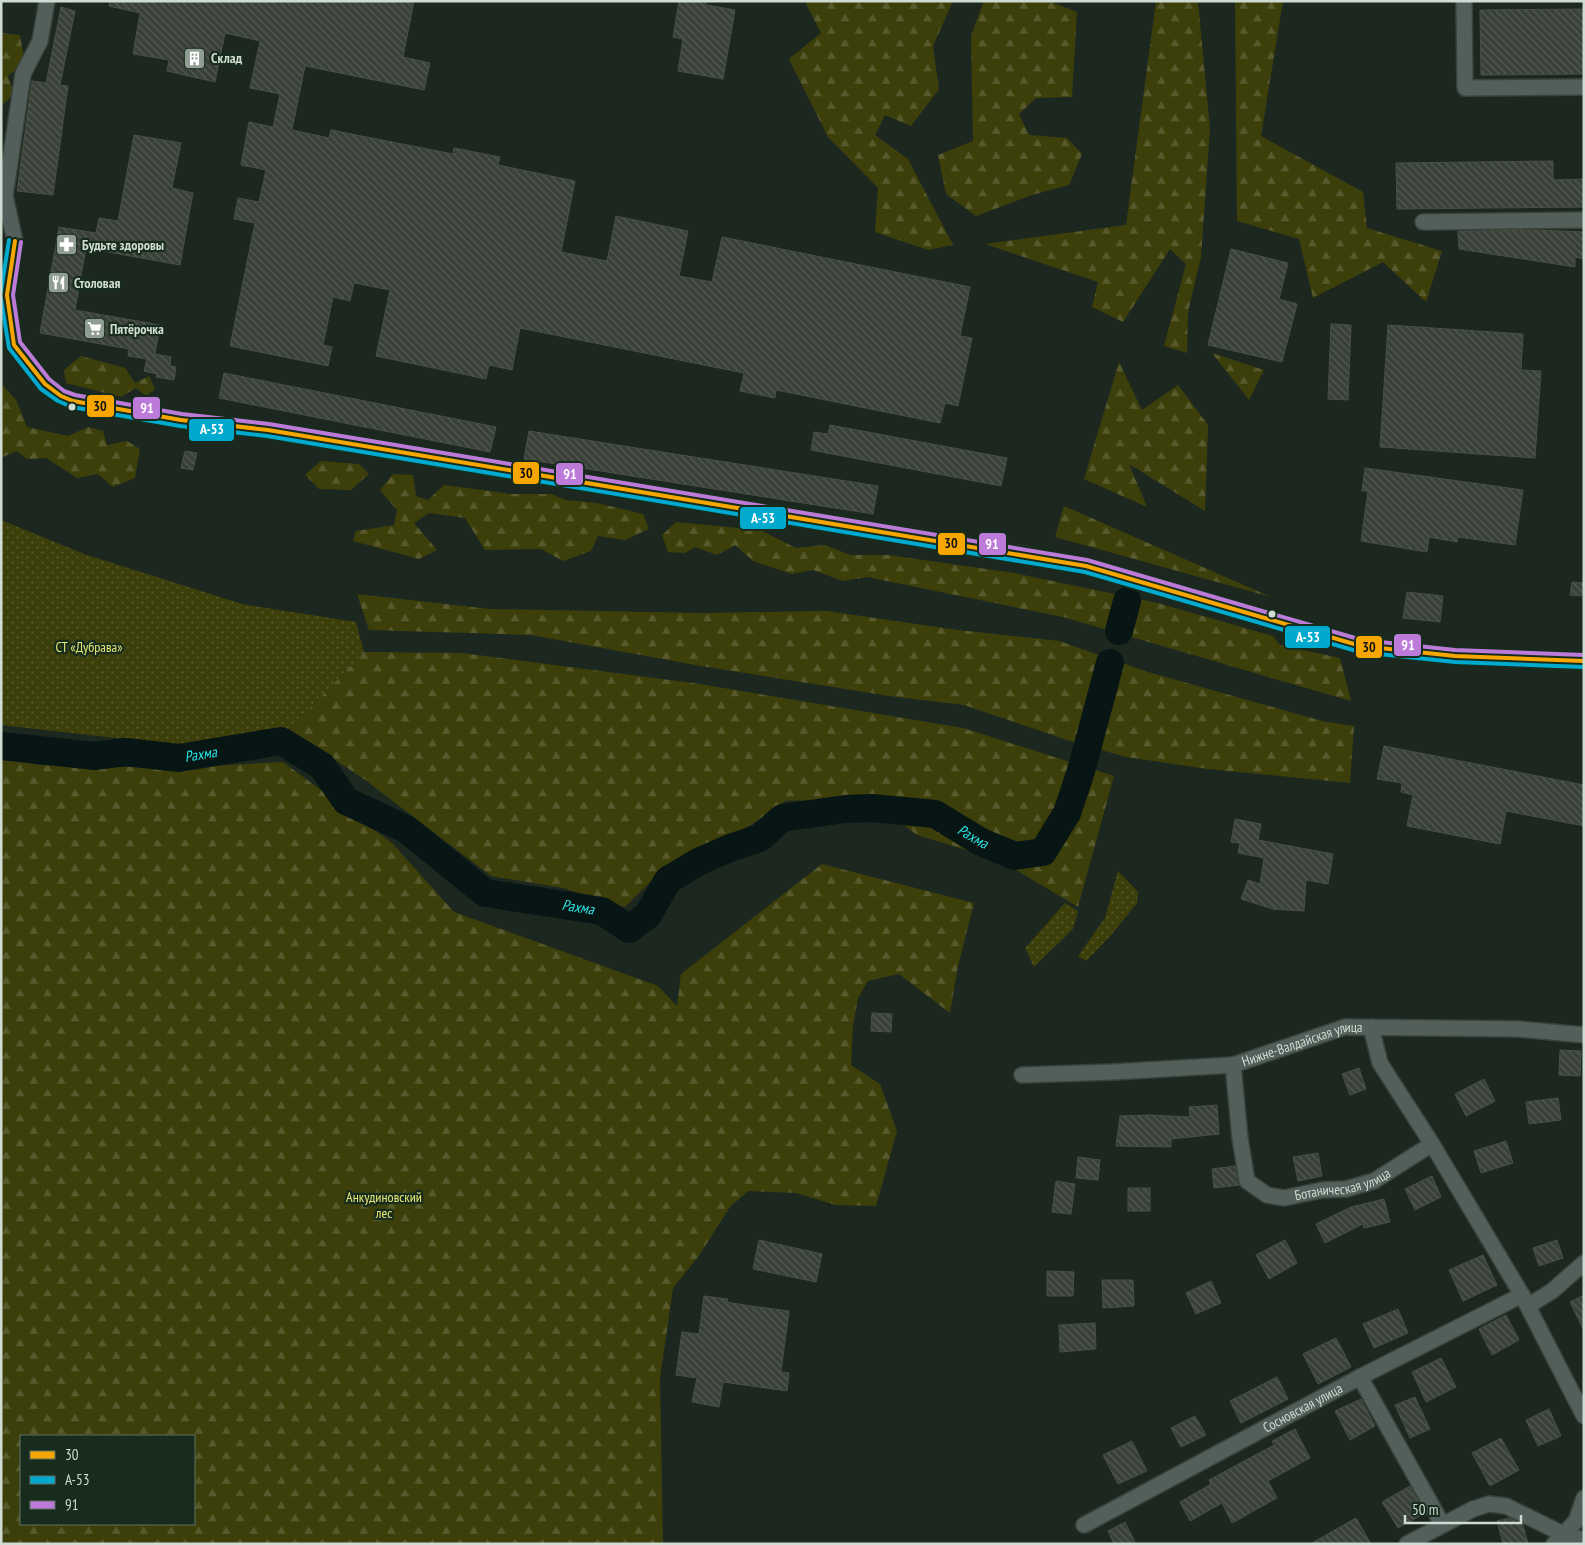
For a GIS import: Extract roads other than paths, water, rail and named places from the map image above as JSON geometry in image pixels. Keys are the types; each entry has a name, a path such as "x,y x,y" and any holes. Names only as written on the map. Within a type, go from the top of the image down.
{"street":[{"path":"47,1 40,41 23,74 5,196 15,241 7,295 14,345 45,384 61,396 73,401 181,420 268,430 1047,558 1086,566 1361,646 1455,656 1584,660"},
{"path":"1464,1 1465,88 1584,87"},
{"path":"1423,222 1584,220"},
{"name":"Нижне-Валдайская улица","path":"1022,1075 1233,1065 1346,1027 1518,1029 1584,1035"},
{"path":"1372,1027 1380,1063 1432,1144 1525,1300 1584,1416"},
{"name":"Ботаническая улица","path":"1233,1065 1240,1138 1247,1181 1267,1195 1284,1198 1322,1190 1346,1189 1374,1181 1432,1144"},
{"name":"Сосновская улица","path":"1084,1525 1360,1377 1525,1300 1552,1291 1584,1263"},
{"path":"1360,1377 1442,1524"},
{"path":"1559,1539 1576,1521 1584,1498"},
{"path":"1407,1544 1442,1524 1473,1509 1489,1504 1506,1506 1559,1539 1584,1540"}],"waterway":[{"name":"Рахма","path":"1119,631 1127,601"},
{"name":"Рахма","path":"1,746 95,756 126,752 179,758 281,741 322,766 346,801 406,829 485,893 602,911 629,929 648,915 668,880 700,861 760,838 782,818 845,809 872,808 935,814 981,842 1015,856 1043,852 1067,813 1081,771 1110,663"}],"place":[{"name":"Склад","path":"195,58"},
{"name":"Будьте здоровы","path":"66,245"},
{"name":"Столовая","path":"58,283"},
{"name":"Пятёрочка","path":"94,329"}],"park label":[{"name":"СТ «Дубрава»","path":"89,647"},
{"name":"Анкудиновский лес","path":"384,1206"}]}
